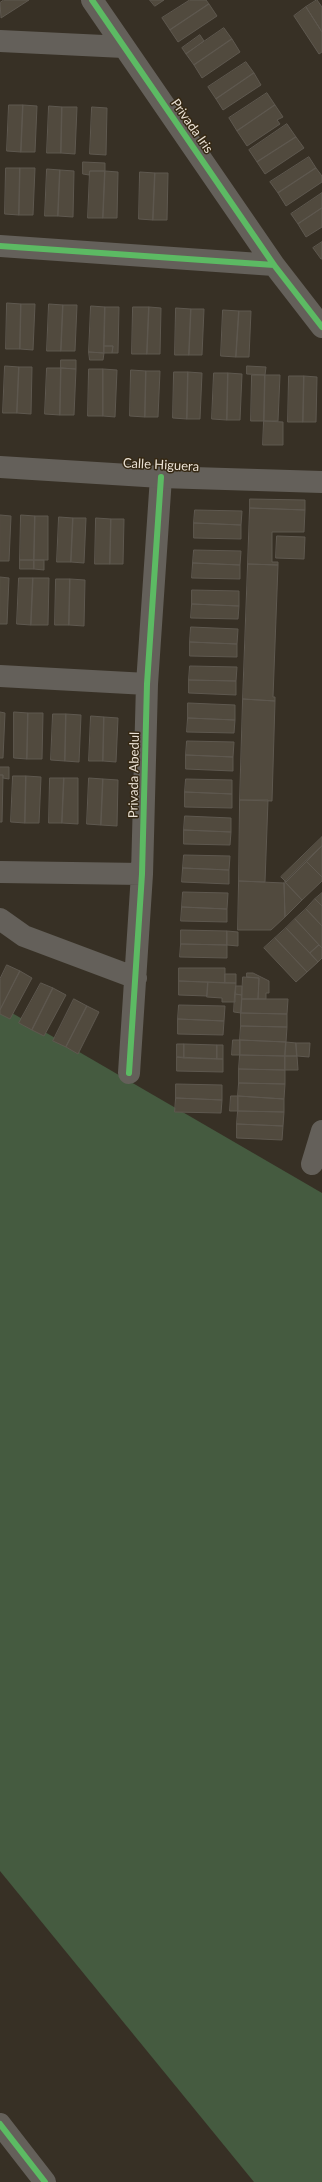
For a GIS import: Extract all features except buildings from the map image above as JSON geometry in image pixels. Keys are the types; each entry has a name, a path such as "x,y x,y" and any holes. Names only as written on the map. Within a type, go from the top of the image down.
{"street":[{"name":"Privada Iris","path":"92,0 274,265 322,327"},
{"path":"0,42 124,46"},
{"path":"0,246 274,265"},
{"name":"Calle Higuera","path":"0,467 161,477 322,482"},
{"name":"Privada Abedul","path":"129,1073 142,874 147,684 161,477"},
{"path":"0,676 147,684"},
{"path":"0,872 142,874"},
{"path":"0,919 24,936 136,978"},
{"path":"312,1164 322,1131"},
{"path":"0,2124 45,2182"}],"green space":[{"path":"0,1006 322,1193 322,2182 254,2182 0,1871"}],"cycle path":[{"path":"92,0 274,265 322,327"},
{"path":"0,246 274,265"},
{"path":"129,1073 142,874 147,684 161,477"},
{"path":"0,2124 45,2182"}]}
